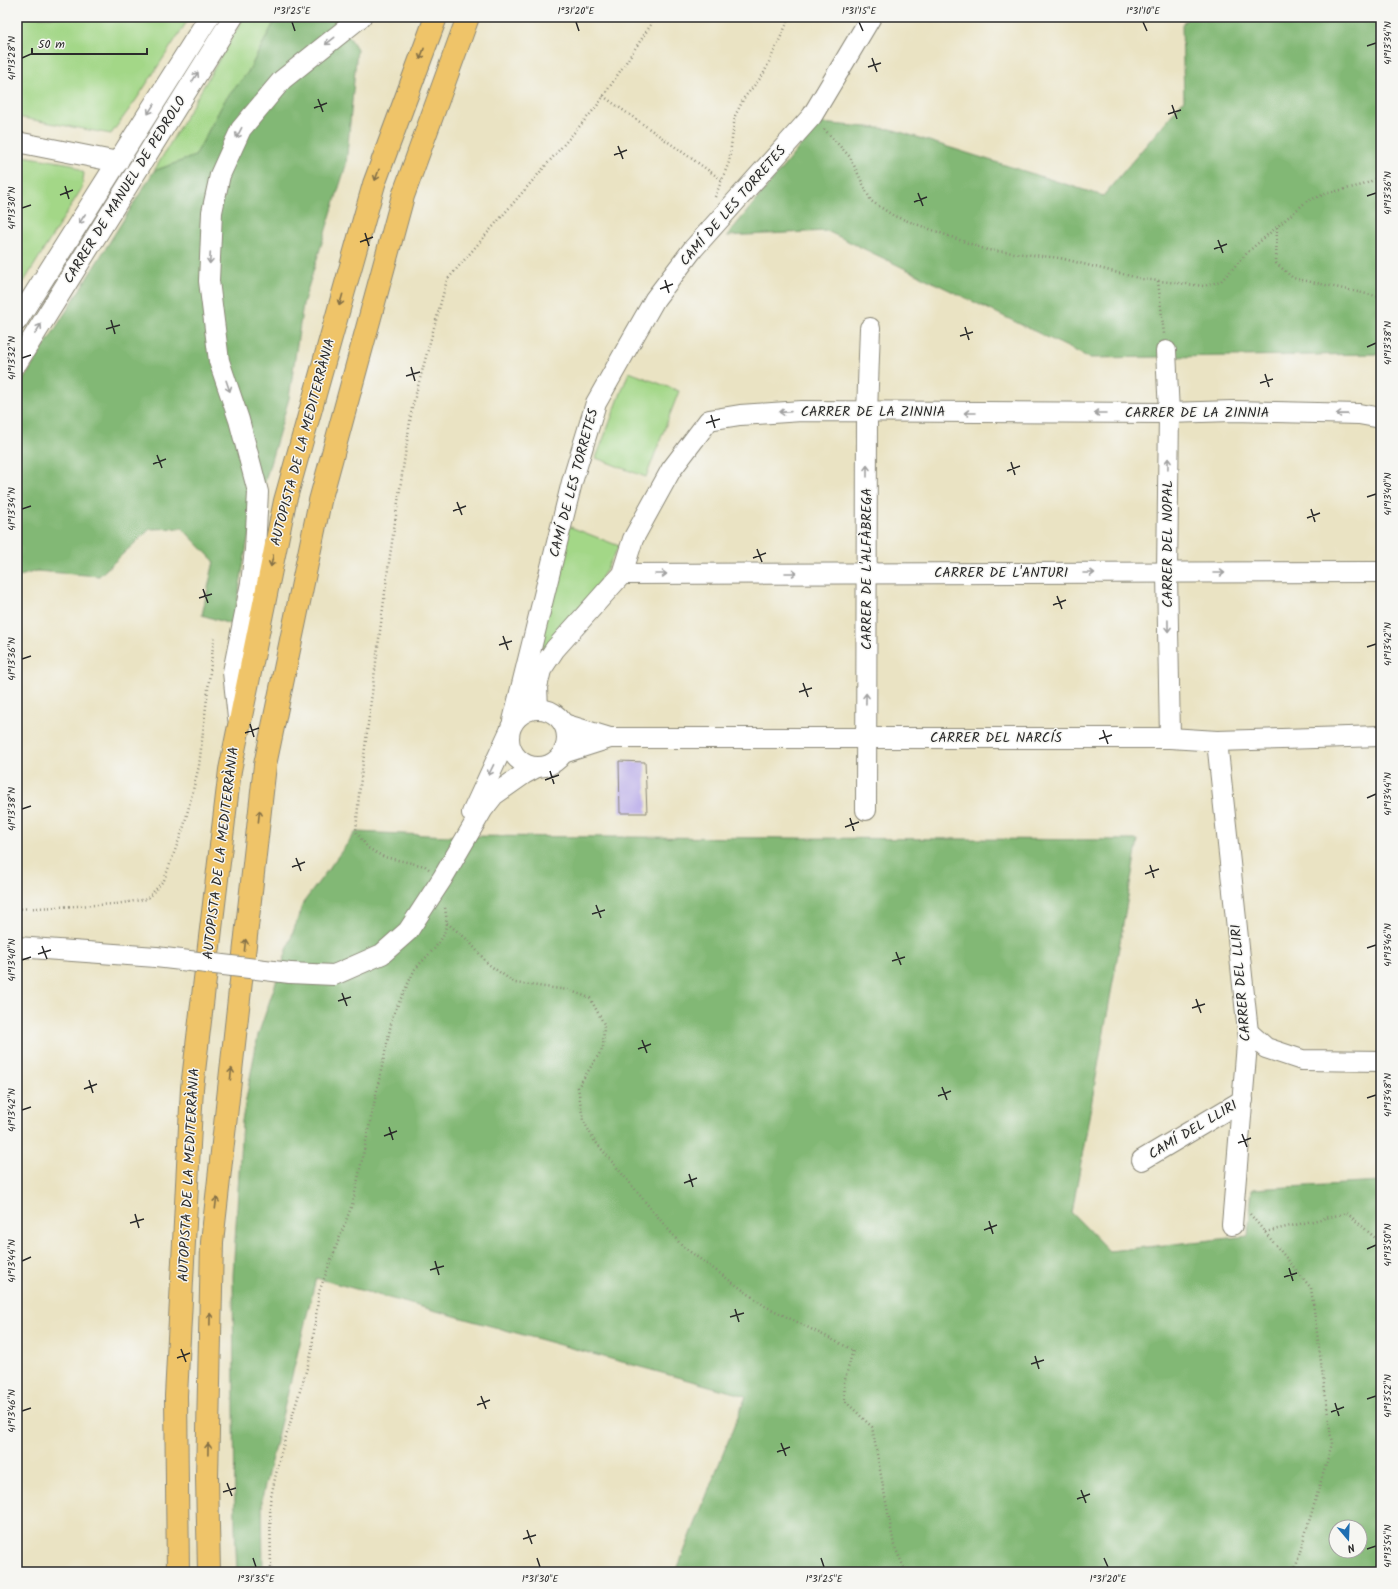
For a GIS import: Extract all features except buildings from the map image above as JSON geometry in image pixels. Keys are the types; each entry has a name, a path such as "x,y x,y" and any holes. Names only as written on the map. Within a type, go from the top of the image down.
{"highway":[{"name":"AUTOPISTA DE LA MEDITERRÀNIA","path":"178,1572 176,1396 192,1088 230,770 285,501 374,184 436,17"},
{"name":"AUTOPISTA DE LA MEDITERRÀNIA","path":"209,1572 208,1478 212,1242 265,765 322,494 403,196 468,17"}],"street":[{"name":"CARRER DE MANUEL DE PEDROLO","path":"17,321 209,17"},
{"name":"CARRER DE MANUEL DE PEDROLO","path":"17,362 233,17"},
{"path":"239,726 233,672 251,583 255,550 258,492 239,420 219,361 208,281 212,212 220,175 241,129 282,80 361,17"},
{"name":"CAMÍ DE LES TORRETES","path":"456,854 483,786 511,728 572,482 596,403 655,299 693,249 812,116 871,17"},
{"path":"17,142 118,162"},
{"name":"CARRER DE L'ALFÀBREGA","path":"866,810 867,413 870,328"},
{"name":"CARRER DEL NOPAL","path":"1165,344 1169,413 1167,573 1170,738"},
{"name":"CARRER DE LA ZINNIA","path":"538,709 538,687 542,670 555,649 622,574 633,539 671,470 709,420 740,415 802,411 867,413 1169,413 1233,411 1359,414 1381,418"},
{"name":"CARRER DE L'ANTURI","path":"622,574 867,572 1381,572"},
{"path":"538,709 553,713 564,724 567,734 563,753 552,763 538,767 528,766 519,761 513,754 509,745 511,728 524,712 538,709"},
{"name":"CARRER DEL NARCÍS","path":"564,724 610,738 1170,738 1217,741 1381,736"},
{"name":"CARRER DEL NARCÍS","path":"563,753 610,738"},
{"name":"CARRER DEL LLIRI","path":"1217,741 1248,1032 1232,1225"},
{"name":"CAMÍ DE LES TORRETES","path":"17,947 156,957 290,973 334,975 382,954 408,932 442,879 483,809 494,795 524,774 538,767"},
{"path":"1248,1032 1266,1048 1302,1060 1381,1061"},
{"name":"CAMÍ DEL LLIRI","path":"1142,1160 1243,1100"},
{"path":"208,1478 219,1572"}],"path":[{"path":"442,879 425,866 384,857 368,848 356,832 359,794 388,569 412,408 447,280 603,96 656,17"},
{"path":"603,96 722,180 729,162 735,116 744,98 763,75 790,17"},
{"path":"812,116 850,157 872,201 894,216 987,250 1060,258 1142,279 1204,286 1221,281 1250,250 1307,202 1328,193 1363,185 1381,176"},
{"path":"1277,227 1276,263 1293,278 1381,297"},
{"path":"1158,281 1165,344"},
{"path":"17,909 116,904 147,899 164,880 184,826 199,766 214,638"},
{"path":"271,1572 270,1501 280,1456 311,1355 319,1292 353,1202 393,1015 415,969 443,937 447,924 468,940 488,964 515,983 568,990 590,998 604,1024 603,1048 578,1087 583,1120 594,1140 682,1246 765,1306 854,1350 844,1383 845,1401 872,1427 894,1545 906,1572"},
{"path":"1235,1196 1311,1288 1332,1444 1294,1572"},
{"path":"1264,1232 1347,1213 1381,1243"}],"green space":[{"path":"17,17 190,17 136,100 111,134 17,117"},
{"path":"244,17 277,17 248,72 224,102 195,156 154,171"},
{"path":"277,17 346,17 340,22 357,49 346,165 303,304 289,398 247,544 233,625 202,615 214,561 182,528 150,529 99,576 36,571 17,577 17,390 154,171 195,156 225,100 248,72"},
{"path":"1188,17 1381,17 1381,354 1090,358 827,231 727,236 819,123 891,129 1103,196 1184,100 1182,25"},
{"path":"17,155 72,164 84,173 82,188 17,293"},
{"path":"629,372 679,391 646,477 596,458"},
{"path":"568,526 619,546 597,586 552,655 532,639"},
{"path":"356,832 451,836 1138,840 1072,1213 1109,1251 1248,1236 1252,1189 1381,1182 1381,1572 676,1572 746,1396 316,1278 262,1498 263,1572 237,1572 235,1527 233,1276 242,1121 258,1035 303,903"}]}
